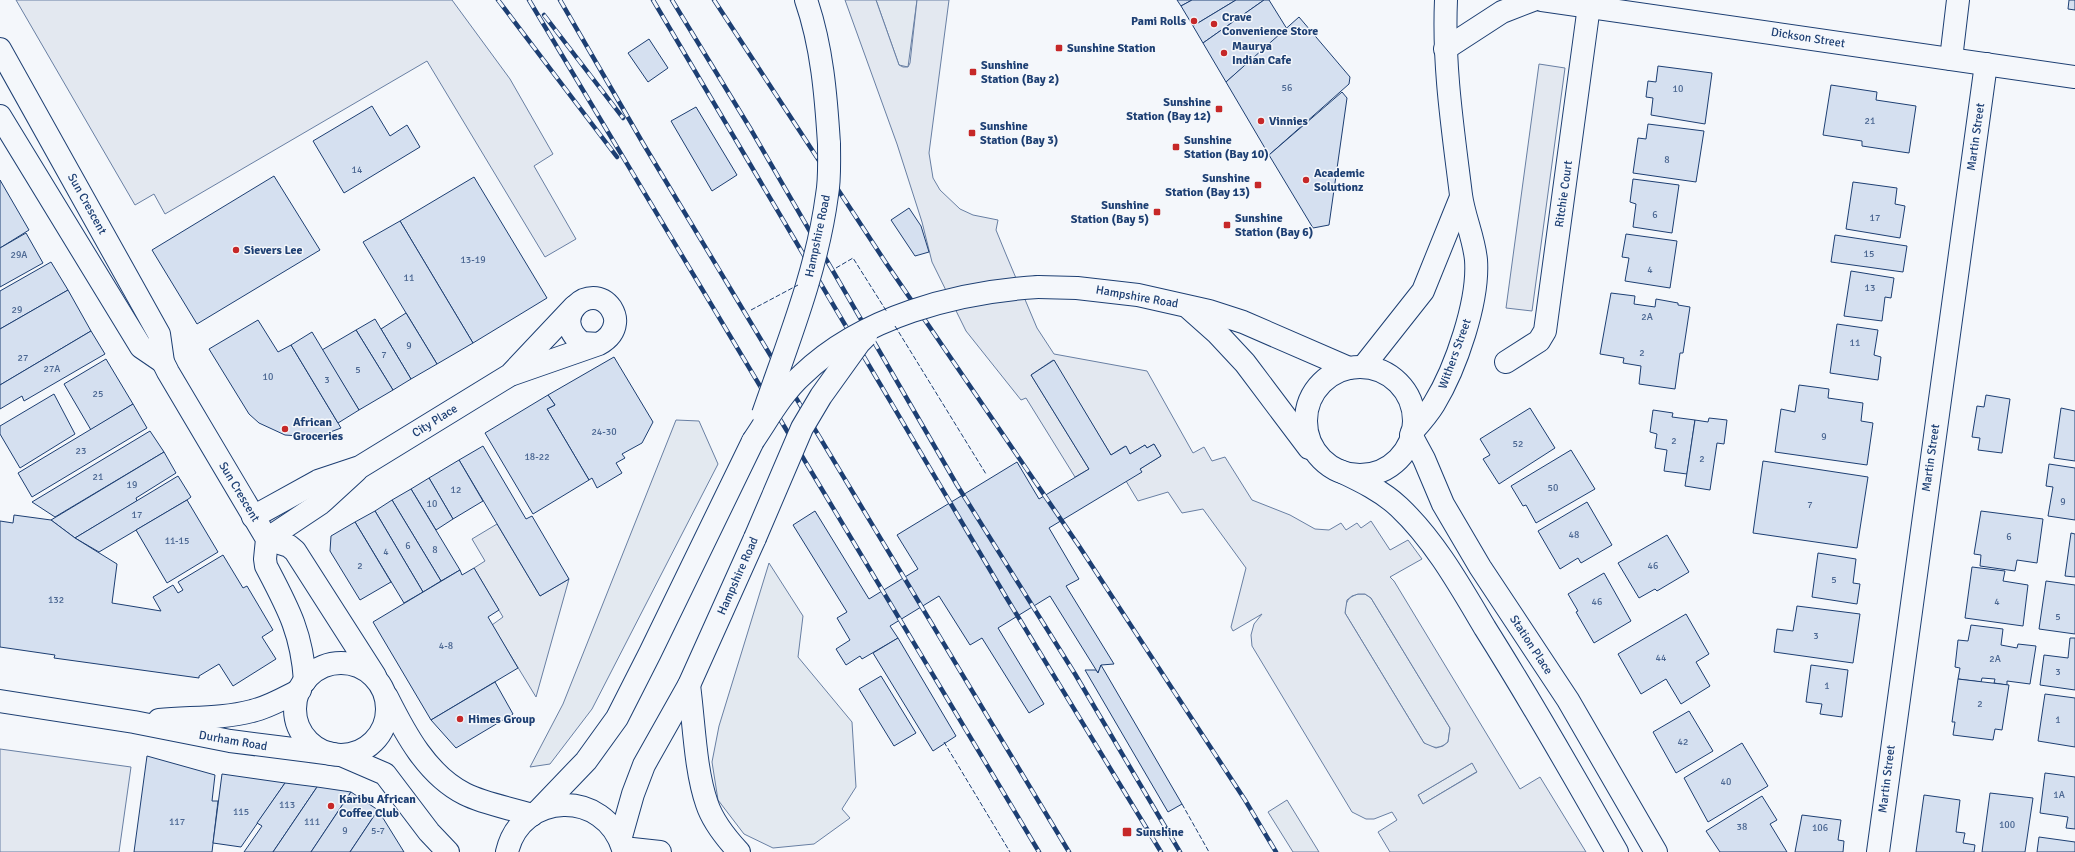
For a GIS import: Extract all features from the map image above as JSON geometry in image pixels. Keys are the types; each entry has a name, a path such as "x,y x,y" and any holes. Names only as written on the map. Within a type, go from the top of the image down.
{"street":[{"name":"Hampshire Road","path":"507,852 514,833 522,823 536,812 586,761 617,718 728,495 753,441 800,307 816,255 828,194 829,144 826,103 819,53 806,0"},
{"name":"Withers Street","path":"1412,434 1440,394 1460,346 1470,311 1474,288 1476,262 1474,247 1461,197 1445,49 1446,0"},
{"path":"1445,49 1502,12 1532,0"},
{"name":"Dickson Street","path":"1542,0 2075,77"},
{"path":"1951,59 1958,0"},
{"name":"Ritchie Court","path":"1506,362 1538,342 1545,331 1589,6"},
{"name":"Sun Crescent","path":"0,49 160,334 163,362 267,539"},
{"name":"Martin Street","path":"1878,852 1892,736 1986,64"},
{"name":"Sun Crescent","path":"0,116 140,347 163,362"},
{"name":"Withers Street","path":"1356,368 1423,291 1435,265 1461,197"},
{"name":"Hampshire Road","path":"753,441 780,400 801,375 826,355 879,324 925,307 961,297 983,293 1038,287 1106,291 1138,295 1184,305 1243,322 1356,368"},
{"path":"592,298 602,300 610,307 615,318 614,330 606,340 599,344 582,342 573,335 570,330 569,318 574,307 582,300 592,298"},
{"name":"Hampshire Road","path":"1184,305 1204,321 1245,363 1301,438 1332,466"},
{"name":"City Place","path":"510,375 574,307"},
{"name":"Hampshire Road","path":"622,847 633,794 644,765 689,685 811,412 859,342 879,324"},
{"name":"City Place","path":"267,539 321,503 360,467 510,375 599,344"},
{"path":"1332,466 1362,474 1384,469 1401,455 1412,434 1413,414 1409,401 1403,389 1396,382 1381,372 1356,368 1340,371 1324,380 1318,387 1309,403 1306,430 1312,447 1332,466 1378,491 1390,500 1421,532 1462,590 1540,715 1617,852"},
{"name":"Station Place","path":"1412,434 1443,504 1473,555 1568,700 1656,852"},
{"name":"City Place","path":"253,517 318,481 360,467"},
{"path":"448,852 429,832 385,774 316,747 303,734 296,716 295,707 302,685 297,631 266,566 265,559 267,539 281,543 295,551 383,690 411,741 432,767 447,782 465,794 476,798 536,812 552,806 566,804 579,806 604,818 614,829 622,847 660,852"},
{"path":"302,685 318,670 335,664 344,664 361,668 375,678 383,690 387,717 376,739 357,752 337,754"},
{"name":"Durham Road","path":"134,722 251,712 264,708 302,685"},
{"path":"689,685 700,777 707,805 716,823 739,852"},
{"path":"1540,715 1568,700"},
{"name":"Durham Road","path":"0,701 134,722 230,741 337,754"}],"shaded area":[{"path":"16,0 452,0 510,79 553,154 534,166 576,239 545,257 427,61 165,214 154,194 135,205"},
{"path":"845,0 876,0 899,65 908,67 910,63 917,0 949,0 929,153 933,178 940,190 960,209 973,215 998,220 996,230 1005,252 1037,328 1054,354 1147,371 1193,453 1204,447 1212,461 1225,457 1252,500 1290,515 1315,529 1329,530 1341,523 1346,530 1357,523 1361,528 1371,521 1390,550 1408,540 1422,559 1390,577 1394,581 1520,789 1540,777 1586,852 1390,852 1378,832 1397,820 1392,812 1374,819 1366,819 1352,812 1252,646 1251,635 1254,624 1262,614 1233,631 1231,627 1246,568 1203,509 1182,513 1168,492 1138,501 1126,481 1140,469 1161,456 1154,444 1147,448 1145,445 1130,454 1125,446 1111,455 1053,360 1031,375 1089,469 1075,477 1026,398 1021,400 966,331 932,262 922,222 897,144","holes":["1358,594 1365,594 1371,598 1450,728 1448,742 1443,746 1436,748 1424,743 1345,613 1347,600","1472,763 1477,772 1423,804 1418,795"]},
{"path":"876,0 917,0 908,67 899,65"},
{"path":"1539,64 1565,68 1532,311 1506,308"},
{"path":"676,420 699,421 718,464 592,709 550,764 530,767 563,704"},
{"path":"497,524 540,596 569,579 536,697 492,625 503,617 474,568 485,561 472,539"},
{"path":"769,563 803,616 798,657 852,722 856,787 842,809 850,818 814,844 773,848 744,834 718,800 712,762 719,726"},
{"path":"1358,594 1365,594 1371,598 1450,728 1448,742 1442,746 1433,747 1424,743 1345,613 1348,600"},
{"path":"0,749 131,767 119,852 0,852"},
{"path":"1472,763 1478,771 1423,804 1418,795"},
{"path":"1287,800 1319,852 1293,852 1268,812"}],"building":[{"path":"1177,0 1192,0 1181,6"},
{"path":"1192,0 1236,0 1193,26 1181,6"},
{"name":"Crave Convenience Store","path":"1236,0 1264,0 1203,43 1193,26"},
{"path":"1264,0 1269,0 1287,29 1226,82 1203,43"},
{"path":"2069,0 2075,0 2075,10 2068,9"},
{"path":"1299,17 1350,77 1349,84 1269,155 1226,82"},
{"path":"649,39 668,68 648,82 628,53"},
{"path":"1658,66 1712,73 1705,124 1651,115 1653,98 1646,97 1648,81 1656,82"},
{"path":"1831,85 1877,92 1876,100 1916,106 1909,153 1862,146 1862,141 1823,135"},
{"path":"1342,92 1347,98 1329,225 1313,228 1269,155"},
{"path":"372,106 390,136 407,125 420,147 344,193 313,141"},
{"path":"696,107 737,175 712,191 671,121"},
{"path":"1648,124 1704,131 1696,182 1633,173 1638,138 1646,139"},
{"name":"Sievers Lee","path":"274,176 320,250 197,324 152,250"},
{"path":"474,177 547,298 473,343 400,221"},
{"path":"1633,179 1679,185 1672,233 1633,227 1636,204 1630,202"},
{"path":"0,180 29,230 0,248"},
{"path":"1853,182 1897,188 1895,204 1905,206 1900,238 1846,229"},
{"path":"909,208 921,226 929,252 915,256 891,220"},
{"path":"400,221 473,343 437,364 363,242"},
{"path":"26,233 43,263 0,287 0,248"},
{"path":"1626,234 1677,241 1670,288 1625,281 1629,258 1622,257"},
{"path":"1835,235 1907,246 1903,272 1831,262"},
{"path":"51,262 68,290 0,329 0,291"},
{"path":"1851,271 1894,278 1891,298 1885,297 1882,321 1844,316"},
{"path":"68,290 91,331 0,385 0,329"},
{"path":"1611,293 1635,296 1634,304 1655,307 1656,299 1690,307 1683,353 1680,353 1675,389 1639,384 1641,366 1623,363 1624,358 1600,354"},
{"path":"406,313 437,364 411,379 381,329"},
{"path":"375,319 411,379 393,390 356,330"},
{"path":"258,320 278,352 291,345 341,428 312,437 285,435 259,423 249,414 209,349"},
{"path":"1837,324 1878,330 1874,355 1881,357 1878,380 1830,373"},
{"path":"356,330 393,390 359,410 322,350"},
{"path":"91,331 105,354 24,401 22,396 0,409 0,385"},
{"path":"312,332 359,410 338,423 291,345"},
{"path":"614,357 653,422 642,443 622,454 625,458 616,463 622,473 597,488 592,478 589,480 547,409 555,405 548,395"},
{"path":"106,359 133,404 91,430 64,384"},
{"path":"1054,360 1111,455 1126,446 1130,454 1145,445 1147,448 1154,444 1161,456 1140,469 1142,472 1049,528 1079,579 1066,586 1114,664 1101,665 1098,673 1050,596 998,628 1044,704 1029,713 982,638 970,645 939,596 890,626 898,638 862,659 860,656 846,665 836,649 850,640 837,618 847,612 793,525 815,511 869,599 918,569 897,535 1017,462 1039,499 1089,469 1031,375"},
{"path":"1799,385 1829,389 1828,398 1863,403 1861,421 1873,423 1867,465 1775,452 1781,409 1795,412"},
{"path":"54,394 75,434 20,468 0,434 0,426"},
{"path":"548,395 555,405 547,409 589,480 533,514 485,433"},
{"path":"1986,395 2010,399 2002,453 1978,450 1980,438 1972,437 1977,406 1984,407"},
{"path":"133,404 147,428 32,497 18,473"},
{"path":"1530,408 1555,448 1499,484 1483,459 1490,455 1480,439"},
{"path":"2061,408 2075,411 2075,461 2054,458"},
{"path":"1653,410 1673,413 1672,417 1695,420 1687,474 1664,471 1667,450 1655,448 1657,434 1650,432"},
{"path":"1709,418 1727,420 1724,444 1717,443 1710,490 1685,486 1695,420 1708,422"},
{"path":"150,431 164,452 55,517 32,502"},
{"path":"483,446 526,519 532,516 569,579 540,596 459,460"},
{"path":"1571,450 1595,489 1536,523 1526,505 1523,506 1511,486"},
{"path":"164,452 176,473 136,498 137,501 75,538 51,520"},
{"path":"459,460 483,501 453,519 429,478"},
{"path":"1763,461 1868,477 1857,548 1753,533"},
{"path":"2049,464 2075,468 2075,520 2048,516 2053,487 2046,486"},
{"path":"178,476 191,497 187,500 99,552 75,538"},
{"path":"429,478 453,519 436,530 411,489"},
{"path":"411,489 460,570 441,581 392,500"},
{"path":"187,500 218,552 167,583 136,530"},
{"path":"392,500 441,581 423,592 375,511"},
{"path":"1587,502 1612,545 1581,563 1578,558 1560,569 1538,531"},
{"path":"375,511 423,592 404,603 355,522"},
{"path":"1981,511 2043,519 2037,563 2017,560 2015,571 1980,566 1981,555 1974,554"},
{"path":"14,515 51,520 75,538 117,564 112,603 161,611 153,597 173,585 178,593 183,590 178,582 223,555 243,588 247,586 273,630 262,637 276,659 233,686 219,664 199,676 199,678 54,658 55,655 0,647 0,521 13,523"},
{"path":"355,522 391,582 360,600 330,551 331,536"},
{"path":"2071,533 2075,534 2075,577 2065,576"},
{"path":"1667,535 1689,572 1657,591 1655,589 1639,598 1618,563"},
{"path":"1818,553 1856,559 1853,583 1860,584 1857,604 1812,597"},
{"path":"1972,567 2005,571 2003,581 2028,585 2023,626 1965,618"},
{"path":"474,568 499,610 488,617 518,668 431,720 373,622 460,570 462,575"},
{"path":"1604,573 1631,621 1594,643 1576,612 1578,611 1568,594"},
{"path":"2046,581 2075,585 2075,634 2039,629"},
{"path":"1797,606 1860,614 1853,663 1774,652 1777,629 1793,631"},
{"path":"1686,614 1709,654 1696,662 1710,686 1681,704 1666,679 1641,694 1618,654"},
{"path":"1971,625 2003,629 2001,645 2017,648 2018,644 2036,646 2030,684 2007,681 2007,685 1994,683 1995,679 1982,678 1981,682 1958,679 1960,668 1955,667 1958,640 1968,641"},
{"path":"898,638 956,736 933,751 873,653"},
{"path":"2070,638 2075,638 2075,690 2040,685 2044,655 2068,658"},
{"path":"1101,665 1182,804 1168,812 1085,670 1096,670 1098,673"},
{"path":"1811,665 1848,670 1842,717 1820,714 1822,704 1806,702"},
{"path":"881,676 916,733 894,746 859,689"},
{"path":"1958,679 2009,685 2002,730 1995,729 1993,740 1953,735 1955,722 1952,722"},
{"path":"495,682 513,714 456,748 431,720"},
{"path":"2045,694 2075,698 2075,747 2038,741"},
{"path":"1689,711 1713,751 1676,773 1653,732"},
{"path":"1742,743 1768,786 1708,822 1684,778"},
{"path":"147,756 215,775 212,801 218,801 212,852 134,852"},
{"path":"2045,773 2075,777 2075,829 2066,828 2068,817 2040,813"},
{"path":"222,774 285,783 241,847 213,843"},
{"path":"285,783 317,787 273,852 244,852 262,826 257,823"},
{"path":"317,787 351,792 311,852 273,852"},
{"path":"351,792 378,810 350,852 311,852"},
{"path":"1990,793 2033,798 2025,852 1982,852"},
{"path":"1924,795 1960,800 1956,832 1965,833 1963,843 1975,845 1974,852 1916,852"},
{"path":"1762,796 1777,820 1770,824 1787,852 1720,852 1706,831"},
{"path":"378,810 404,852 350,852"},
{"path":"1802,815 1841,820 1838,840 1844,841 1843,852 1795,852"},
{"path":"2039,837 2075,842 2075,852 2037,852"}],"railway":[{"path":"498,0 617,157"},
{"path":"529,0 1039,852"},
{"path":"560,0 644,145 1069,852"},
{"path":"653,0 1006,597 1161,852"},
{"path":"672,0 750,128 957,485 1075,674 1180,852"},
{"path":"714,0 886,263 1079,546 1245,800 1276,852"},
{"path":"544,15 623,118"}],"fence":[{"path":"836,268 853,258 887,312"},
{"path":"751,310 798,285"},
{"path":"895,326 986,474"},
{"path":"944,742 1010,852"},
{"path":"1182,804 1209,852"}],"place":[{"name":"Pami Rolls","path":"1194,21"},
{"name":"Crave Convenience Store","path":"1214,24"},
{"name":"Sunshine Station","path":"1059,48"},
{"name":"Maurya Indian Cafe","path":"1224,53"},
{"name":"Sunshine Station (Bay 2)","path":"973,72"},
{"name":"Sunshine Station (Bay 12)","path":"1219,109"},
{"name":"Vinnies","path":"1261,121"},
{"name":"Sunshine Station (Bay 3)","path":"972,133"},
{"name":"Sunshine Station (Bay 10)","path":"1176,147"},
{"name":"Academic Solutionz","path":"1306,180"},
{"name":"Sunshine Station (Bay 13)","path":"1258,185"},
{"name":"Sunshine Station (Bay 5)","path":"1157,212"},
{"name":"Sunshine Station (Bay 6)","path":"1227,225"},
{"name":"Sievers Lee","path":"236,250"},
{"name":"African Groceries","path":"285,429"},
{"name":"Himes Group","path":"460,719"},
{"name":"Karibu African Coffee Club","path":"331,806"},
{"name":"Sunshine","path":"1127,832"}]}
